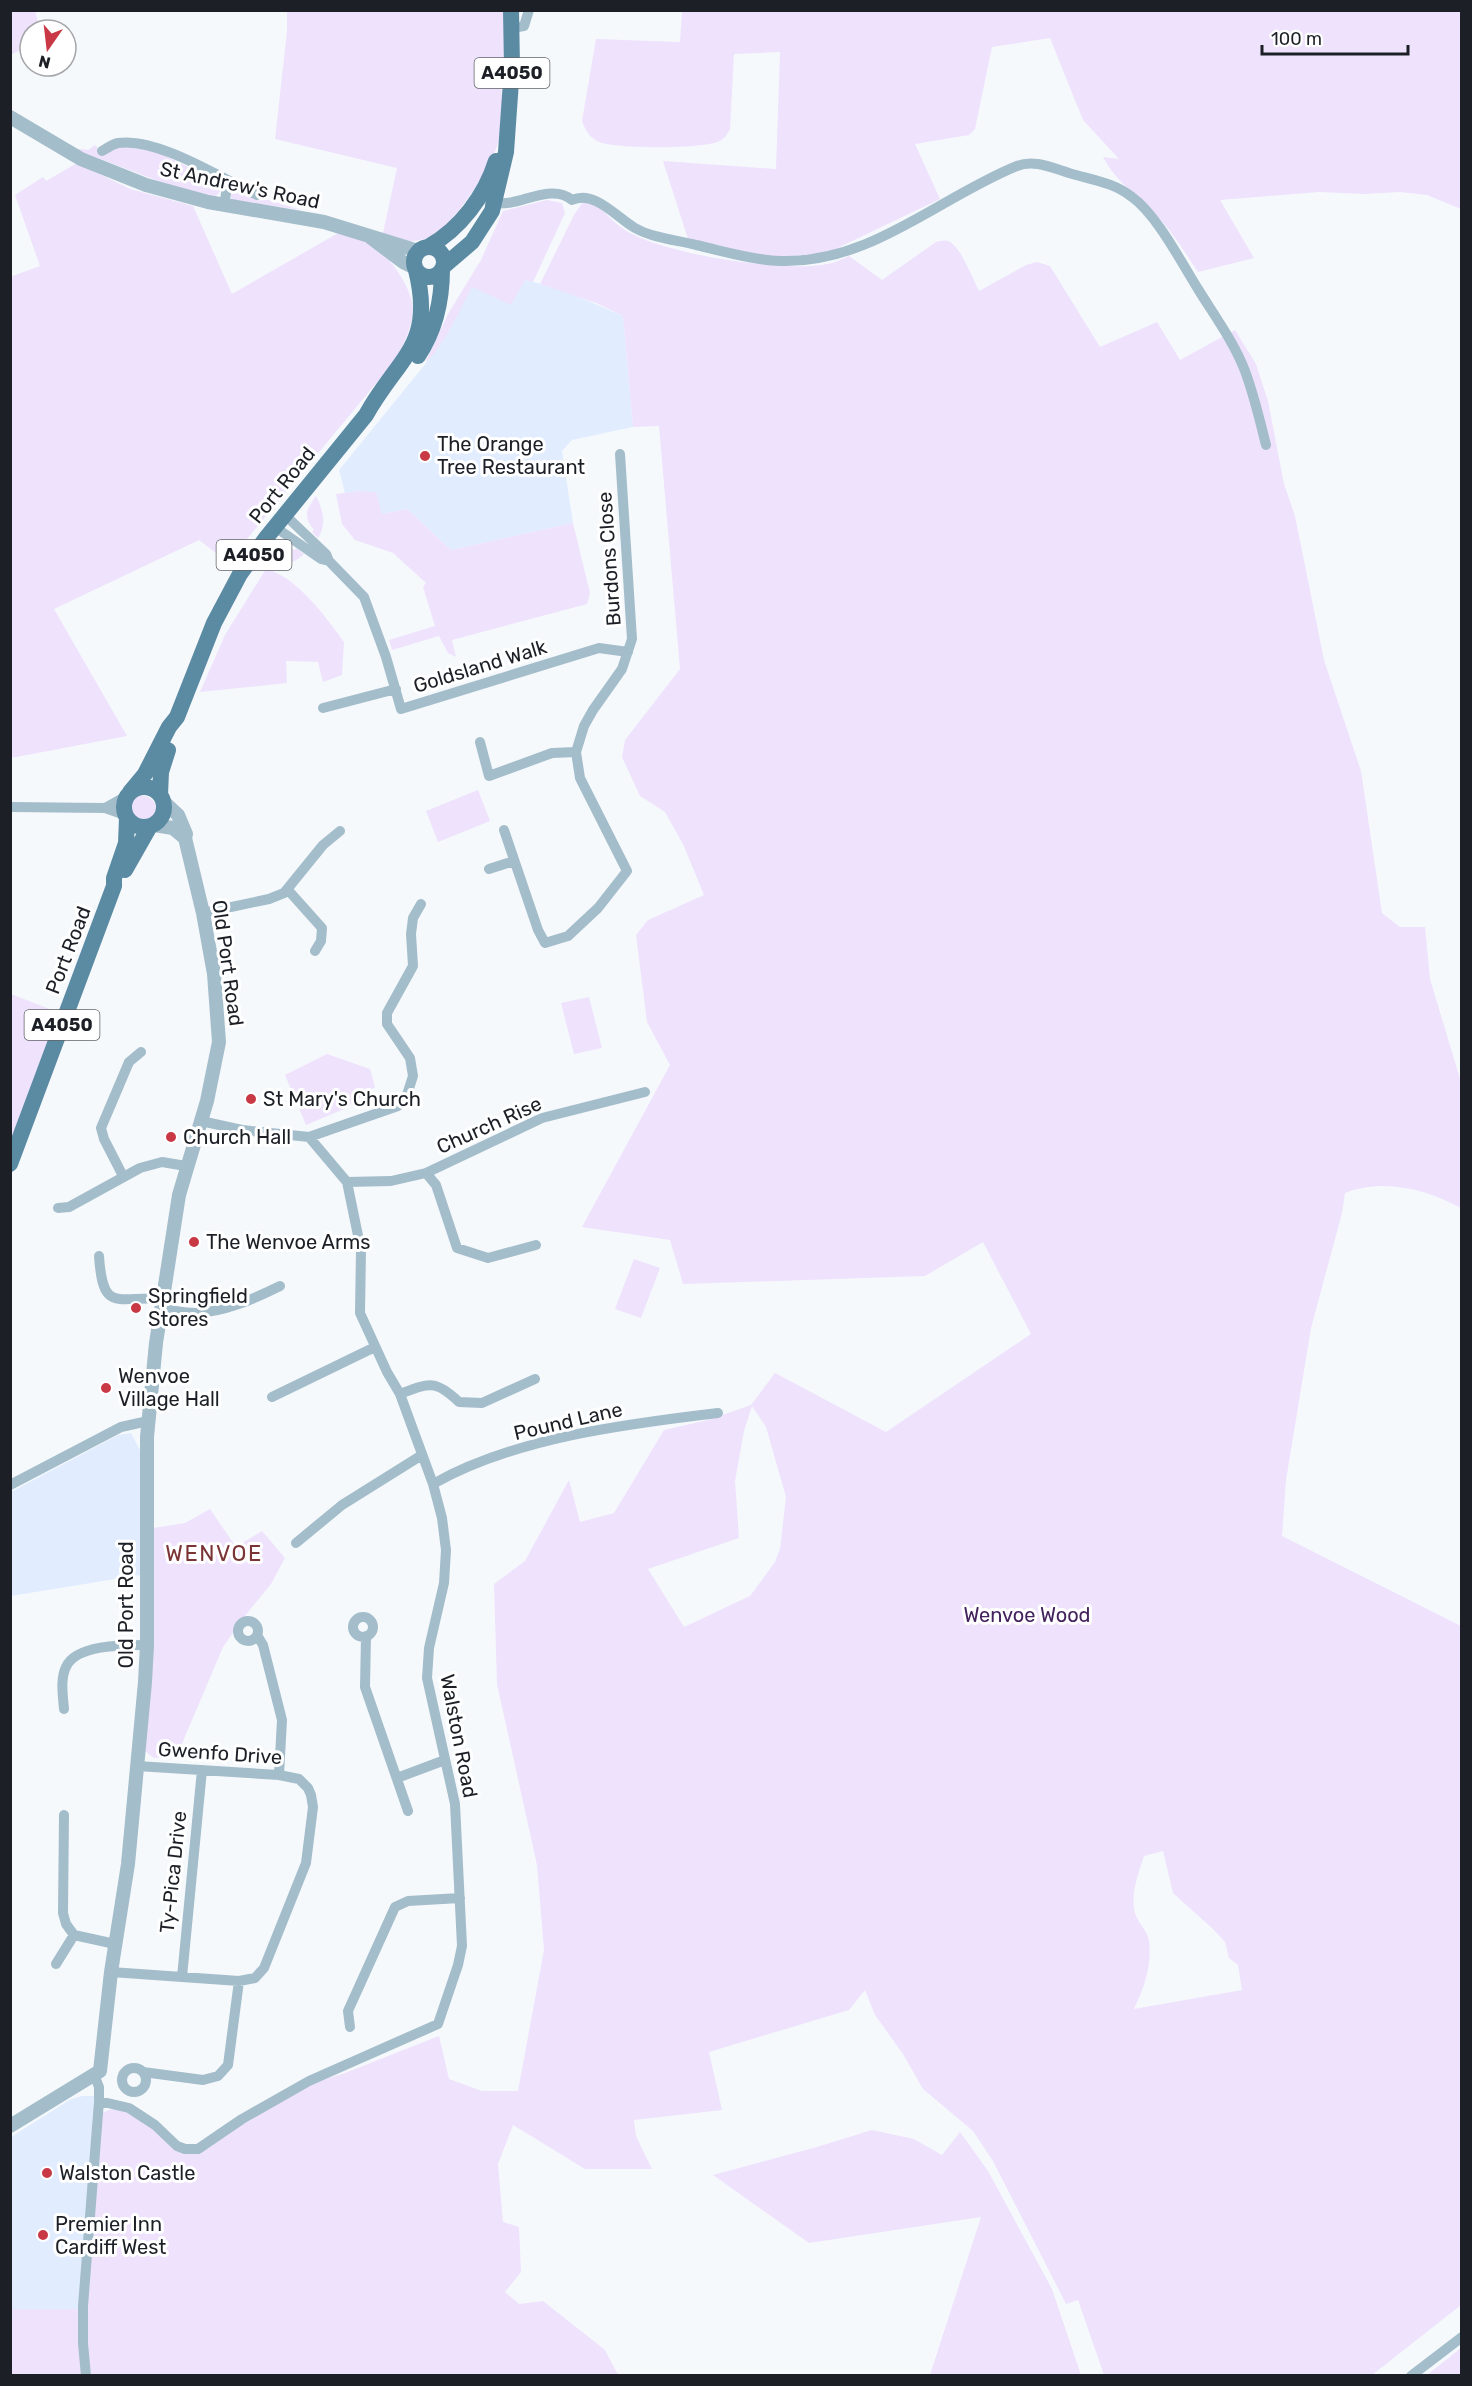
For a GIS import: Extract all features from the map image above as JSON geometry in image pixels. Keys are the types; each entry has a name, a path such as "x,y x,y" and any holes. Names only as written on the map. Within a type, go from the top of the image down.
{"main road":[{"name":"A4050","path":"443,268 478,235 492,211 506,152 505,135 512,66 511,10"},
{"name":"A4050","path":"419,259 460,221 483,191 505,135"},
{"path":"440,251 444,261 443,268 436,276 426,277 419,259 440,251"},
{"name":"Port Road","path":"114,886 114,878 126,843 124,804 129,793 145,774 177,717 214,623 240,574 366,415 375,398 409,355 417,338 422,312 419,259"},
{"name":"Port Road","path":"366,415 381,403 416,360 428,340 440,305 443,268"},
{"name":"Port Road","path":"10,1164 114,886 152,825 163,814 160,772 176,730 177,717"},
{"path":"129,793 143,787 155,790 162,798"},
{"path":"126,817 137,827 152,825"}],"street":[{"path":"512,28 524,26 529,10"},
{"name":"St Andrew's Road","path":"10,117 56,146 110,171 164,190 224,205 307,219 368,236 380,247 419,259"},
{"path":"102,151 115,143 131,142 154,147 257,195"},
{"path":"460,221 470,219 484,204 510,203 552,193 567,195 572,200 579,197 592,198 636,228 658,236 771,261 797,262 818,260 850,251 883,237 939,205 1019,165 1035,163 1112,184 1134,198 1151,217 1229,340 1245,370 1266,445"},
{"path":"224,205 228,182"},
{"name":"Burdons Close","path":"576,752 589,718 622,669 632,639 620,454"},
{"name":"Goldsland Walk","path":"280,521 321,559 329,561 364,597 401,709 599,648 628,652"},
{"path":"323,708 396,689"},
{"path":"480,742 489,776 552,753 576,752 580,778 627,871 598,908 568,936 545,943 538,930 504,830"},
{"path":"105,808 129,793"},
{"name":"Old Port Road","path":"86,2376 83,2306 99,2101 99,2087 95,2077 101,2066 111,1972 128,1864 147,1645 148,1421 156,1343 177,1205 216,1060 219,1024 214,974 203,913 184,838 186,834 178,816 162,798"},
{"path":"10,807 105,808 126,817"},
{"path":"152,825 173,828 184,838"},
{"path":"203,913 269,899 288,890 323,845 340,831"},
{"path":"489,869 514,861"},
{"path":"288,890 322,928 321,941 315,951"},
{"path":"201,1121 242,1130 309,1137 398,1106 405,1101 413,1076 410,1058 387,1024 387,1013 413,966 411,934 413,918 421,904"},
{"path":"123,1176 104,1139 101,1128 129,1062 141,1052"},
{"name":"Church Rise","path":"347,1182 391,1180 426,1173 542,1118 645,1092"},
{"name":"Walston Road","path":"99,2101 129,2108 156,2125 177,2146 185,2150 198,2149 242,2119 309,2081 438,2024 461,1954 455,1804 427,1678 429,1648 444,1583 446,1550 442,1518 433,1484 400,1394 360,1313 361,1250 347,1182 309,1137"},
{"path":"58,1208 69,1207 140,1168 162,1162 186,1166"},
{"path":"426,1173 436,1185 458,1248 488,1258 536,1245"},
{"path":"99,1256 101,1283 107,1294 115,1299 140,1297 193,1313 218,1310 259,1297 280,1286"},
{"path":"272,1397 375,1347"},
{"path":"400,1394 422,1385 443,1387 459,1402 482,1403 535,1379"},
{"name":"Pound Lane","path":"433,1484 463,1467 552,1440 655,1420 718,1413"},
{"path":"10,1485 121,1427 133,1422 148,1421"},
{"path":"296,1543 342,1505 422,1455"},
{"path":"257,1635 263,1645 282,1720 279,1775"},
{"path":"366,1636 365,1687 408,1810"},
{"path":"64,1709 65,1669 76,1655 91,1649 147,1645"},
{"path":"397,1778 445,1760"},
{"name":"Gwenfo Drive","path":"137,1766 279,1775 299,1779 308,1788 313,1807 306,1863 264,1968 255,1978 239,1981"},
{"name":"Ty-Pica Drive","path":"182,1977 202,1770"},
{"path":"64,1815 63,1913 66,1924 74,1935 116,1944"},
{"path":"350,2027 348,2011 395,1907 408,1901 460,1898"},
{"path":"56,1964 74,1935"},
{"path":"111,1972 239,1981 228,2065 218,2076 203,2080 143,2072"},
{"path":"10,2126 95,2077"},
{"path":"1411,2376 1461,2337"}],"shaded area":[{"path":"525,280 558,288 623,316 633,427 572,440 562,451 573,523 451,550 407,509 382,514 359,491 345,493 339,470 431,357 472,286"},
{"path":"131,1433 140,1450 140,1575 11,1596 11,1492 118,1435"},
{"path":"94,2096 80,2309 11,2309 11,2137 71,2099"}],"green space":[{"path":"11,10 35,11 37,18 18,18 18,51 11,55"},
{"path":"287,11 503,11 505,49 501,77 502,120 498,143 480,181 461,208 440,230 425,239 407,241 383,233 397,168 275,139 287,31"},
{"path":"671,11 1461,11 1461,209 1427,195 1400,192 1363,194 1319,192 1220,200 1254,258 1198,272 1162,221 1120,181 1108,166 1103,157 1119,159 1083,120 1050,38 992,47 975,129 969,135 915,144 940,199 825,254 768,257 688,239 663,161 776,169 780,52 734,54 730,129 719,141 694,146 658,147 622,146 599,142 588,133 582,121 596,39 680,42 682,12"},
{"path":"95,145 98,148 97,153 102,156 122,145 159,153 220,182 222,189 216,196 198,193 158,181 72,148 88,150"},
{"path":"77,163 130,189 193,206 232,294 340,232 363,238 371,243 396,268 411,299 413,315 408,334 397,358 242,545 230,564 199,540 54,609 127,736 11,758 10,277 40,266 15,195 43,177 46,181"},
{"path":"235,189 260,201 262,198 301,210 234,200 231,194"},
{"path":"547,200 562,203 565,213 533,282 525,280 511,305 472,287 438,349 425,363 448,314 481,260 503,211"},
{"name":"Wenvoe Wood","path":"590,202 620,227 643,239 694,254 754,264 808,266 830,263 849,256 882,280 936,242 943,240 950,242 958,250 979,291 1026,265 1037,262 1050,266 1100,347 1157,322 1180,360 1235,330 1256,364 1268,401 1284,484 1295,516 1324,660 1361,771 1382,913 1400,927 1425,927 1430,979 1461,1082 1461,1208 1419,1191 1389,1186 1374,1186 1345,1193 1342,1213 1311,1328 1286,1480 1282,1536 1461,1626 1461,2305 1372,2375 1104,2375 1078,2300 1066,2304 993,2161 973,2131 923,2089 903,2054 875,2015 865,1990 849,2010 709,2052 722,2110 634,2120 636,2136 652,2169 585,2169 513,2125 498,2164 503,2222 519,2227 521,2272 505,2292 519,2304 543,2301 605,2350 618,2375 91,2376 87,2311 88,2277 103,2113 111,2109 130,2113 150,2126 173,2146 210,2144 307,2085 345,2073 439,2036 449,2079 482,2091 518,2091 544,1950 537,1865 497,1684 494,1584 525,1561 569,1480 580,1522 614,1513 664,1430 708,1420 751,1405 775,1373 886,1432 1031,1334 983,1242 925,1276 683,1284 670,1240 582,1227 670,1065 647,1022 636,935 648,920 704,895 683,844 665,812 640,796 622,757 625,740 680,669 659,426 633,427 623,316 596,303 540,284 582,203","holes":["752,1406 766,1427 786,1497 780,1549 775,1562 750,1596 684,1627 648,1569 739,1538 735,1481 744,1431","1163,1851 1173,1893 1225,1942 1229,1958 1238,1965 1242,1990 1134,2009 1146,1976 1150,1950 1146,1932 1134,1909 1135,1886 1144,1856"]},
{"path":"359,491 376,492 382,514 407,509 451,550 573,523 590,593 587,604 452,640 456,657 448,653 439,636 392,650 389,640 435,626 423,587 426,583 393,553 355,540 342,524 336,494"},
{"path":"316,496 323,517 318,538 312,532 314,530 307,517 308,509"},
{"path":"283,545 295,550 296,548 304,554 286,564 264,562 276,548"},
{"path":"266,569 278,573 300,589 320,610 344,642 342,675 323,682 318,662 286,661 287,683 200,692 225,635"},
{"path":"478,790 490,821 438,842 426,811"},
{"path":"143,796 152,800 156,809 152,818 143,822 134,818 130,809 134,800"},
{"path":"11,994 70,1017 11,1176"},
{"path":"589,997 602,1048 574,1054 561,1003"},
{"path":"327,1054 370,1069 375,1087 344,1109 306,1125 285,1075"},
{"path":"634,1259 660,1268 641,1318 615,1309"},
{"path":"210,1509 236,1547 262,1531 285,1558 271,1584 223,1647 175,1760 165,1752 159,1758 154,1758 145,1751 153,1528 185,1523"},
{"path":"872,2130 914,2139 942,2155 960,2132 988,2171 1052,2289 1081,2375 930,2375 981,2217 809,2243 713,2175"},
{"path":"10,2309 80,2309 83,2375 11,2375"},
{"path":"1461,2348 1461,2375 1427,2375"}],"place":[{"name":"The Orange Tree Restaurant","path":"425,456"},
{"name":"St Mary's Church","path":"251,1099"},
{"name":"Church Hall","path":"171,1137"},
{"name":"The Wenvoe Arms","path":"194,1242"},
{"name":"Springfield Stores","path":"136,1308"},
{"name":"Wenvoe Village Hall","path":"106,1388"},
{"name":"Walston Castle","path":"47,2173"},
{"name":"Premier Inn Cardiff West","path":"43,2235"}],"district":[{"name":"WENVOE","path":"214,1553"}]}
